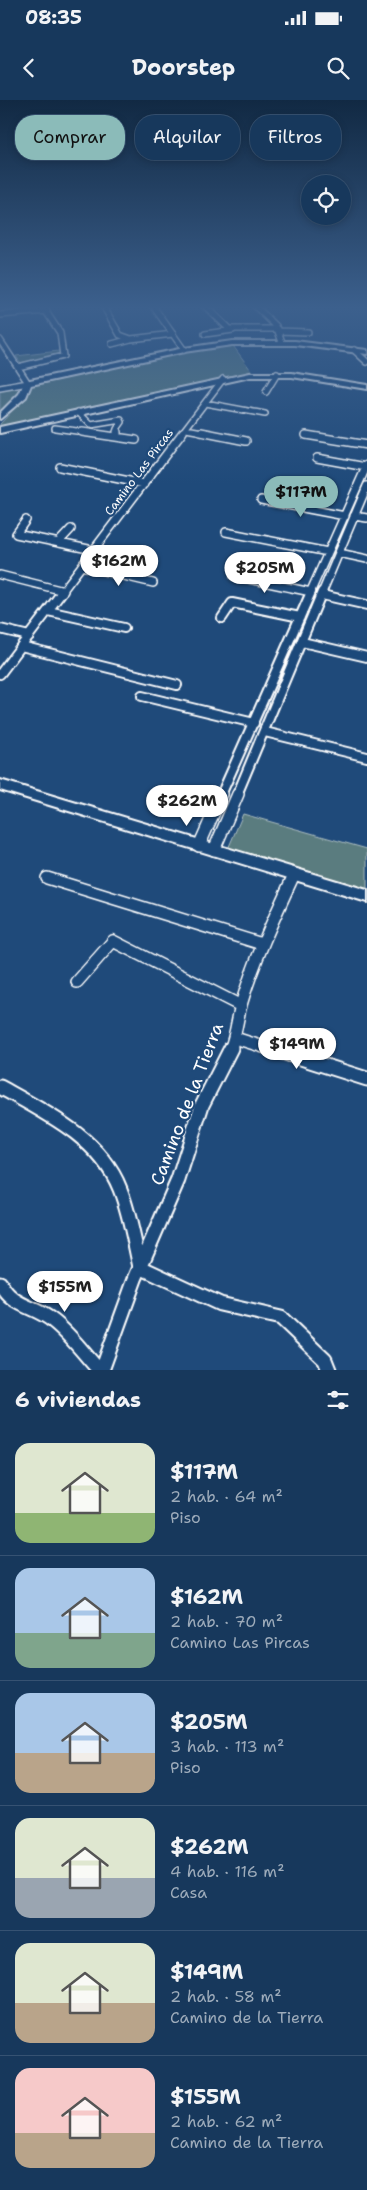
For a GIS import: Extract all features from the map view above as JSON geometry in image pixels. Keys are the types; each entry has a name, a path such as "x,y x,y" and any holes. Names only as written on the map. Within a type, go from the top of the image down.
{"street":[{"path":"21,365 17,366 28,383"},
{"path":"0,388 113,365"},
{"path":"266,392 276,374"},
{"path":"0,430 223,379 250,375 276,374 367,387"},
{"name":"Camino Las Pircas","path":"1,673 223,379"},
{"path":"0,417 23,395 28,383"},
{"path":"205,403 264,414"},
{"path":"78,412 91,425"},
{"path":"91,425 121,420 128,416"},
{"path":"117,437 117,429 122,422 121,420"},
{"path":"87,433 91,425"},
{"path":"54,428 136,440"},
{"path":"186,429 246,441"},
{"path":"306,435 367,445"},
{"path":"199,846 366,469 317,458"},
{"path":"60,468 144,484"},
{"path":"214,850 367,486"},
{"path":"261,500 344,516"},
{"path":"354,516 367,518"},
{"path":"26,520 16,534 94,550"},
{"path":"58,543 71,529"},
{"path":"226,532 328,552"},
{"path":"339,553 367,559"},
{"path":"82,566 153,583"},
{"path":"320,573 330,575"},
{"path":"0,575 64,591"},
{"path":"234,576 311,592"},
{"path":"322,595 367,605"},
{"path":"222,618 232,603 300,617"},
{"path":"48,611 124,628"},
{"path":"0,629 29,636"},
{"path":"302,642 367,657"},
{"path":"21,646 177,685"},
{"path":"142,696 254,723"},
{"path":"265,732 367,757"},
{"path":"243,747 257,750"},
{"path":"0,785 367,896"},
{"path":"47,878 262,944"},
{"name":"Camino de la Tierra","path":"100,1370 135,1279 178,1180 202,1105 226,1061 235,1038 241,1006 262,944 292,879"},
{"path":"77,982 113,940 241,1006"},
{"path":"235,1038 367,1078"},
{"path":"0,1087 63,1123 98,1153 110,1168 120,1188 140,1267 220,1304 281,1318 325,1360 329,1370"},
{"path":"0,1282 3,1290 11,1300 24,1308 36,1310 48,1317 100,1370"}],"green space":[{"path":"123,365 247,365 253,373 0,427 0,424 29,393 32,384"},
{"path":"23,386 19,395 0,413 0,390"},
{"path":"243,814 367,849 367,890 228,849"}]}
